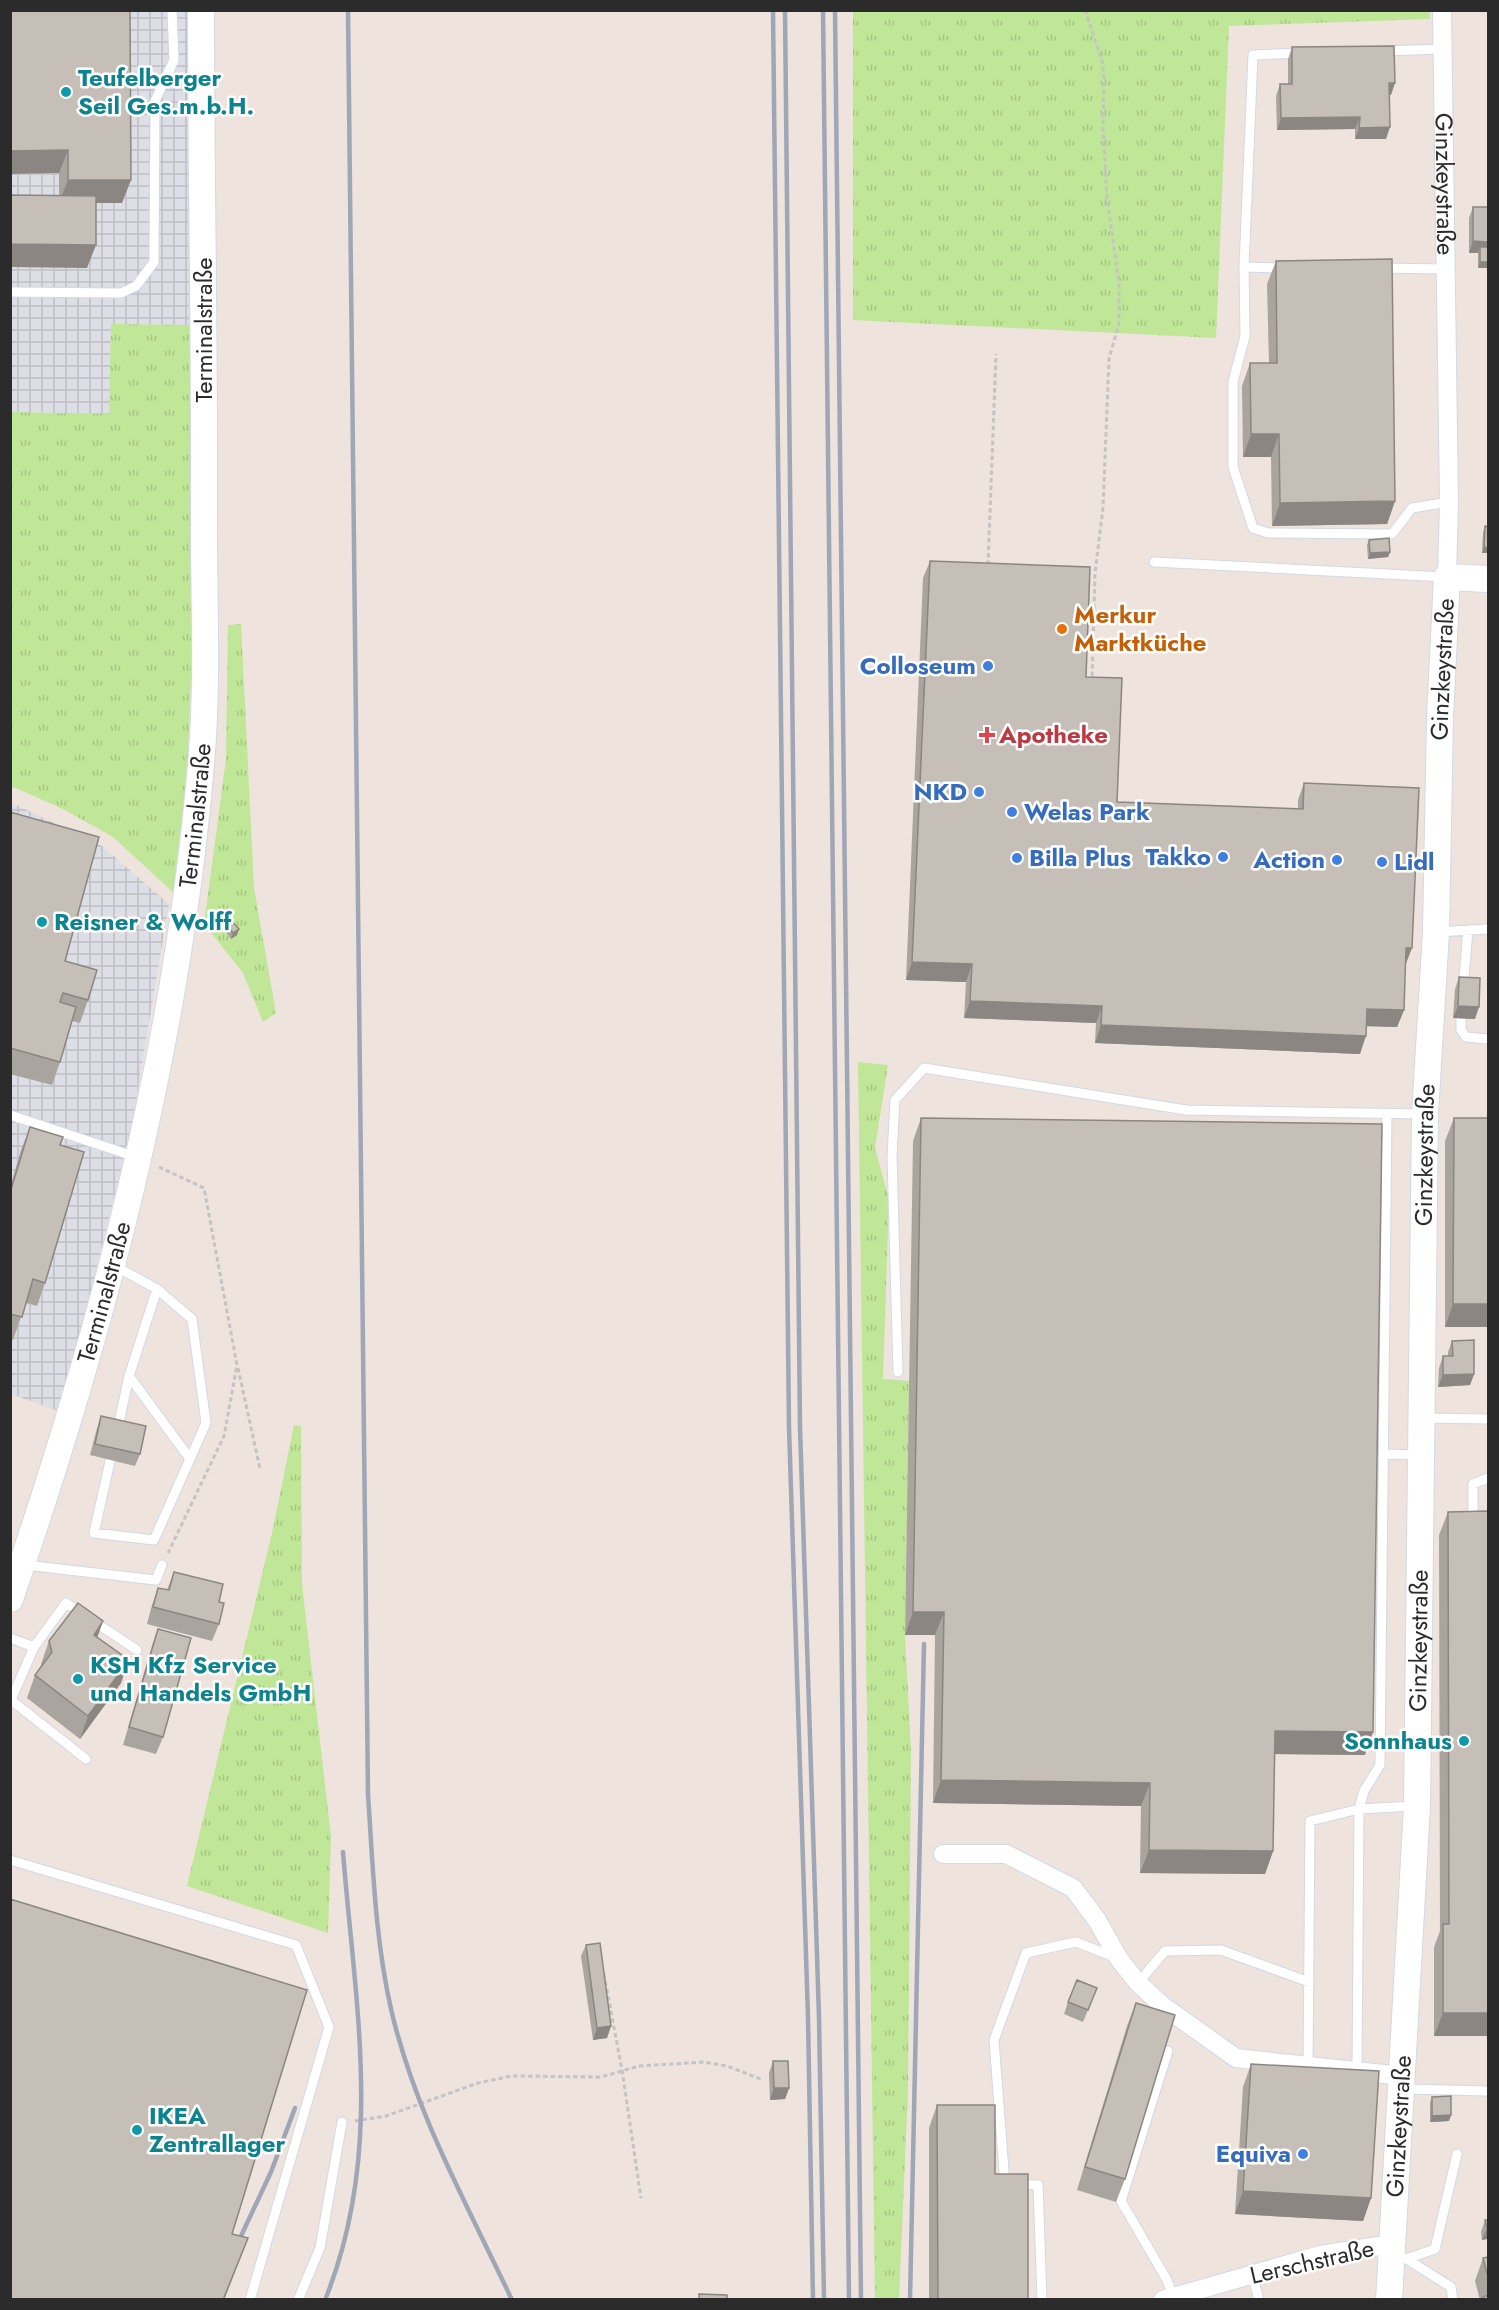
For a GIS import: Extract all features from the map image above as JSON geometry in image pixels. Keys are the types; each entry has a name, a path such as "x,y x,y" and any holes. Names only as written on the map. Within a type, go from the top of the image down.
{"street":[{"name":"Terminalstraße","path":"10,1599 111,1263 137,1158 164,1033 194,840 202,758 205,386 201,10"},
{"name":"Ginzkeystraße","path":"1389,2300 1397,2253 1402,2082 1417,1806 1425,1114 1436,932 1449,502 1442,10"},
{"path":"1447,577 1488,579"},
{"path":"943,1854 1006,1854 1073,1888 1097,1920 1119,1959 1138,1983 1163,2006 1236,2058 1358,2072 1402,2082"},
{"name":"Lerschstraße","path":"1170,2299 1320,2255 1397,2253"}],"lane":[{"path":"10,292 121,293 136,286 154,262 155,101 174,60 172,10"},
{"path":"1371,51 1442,49"},
{"path":"1312,53 1253,55 1244,267 1245,336 1233,382 1233,467 1252,528 1268,533 1392,534 1412,508 1449,502"},
{"path":"1244,267 1291,268"},
{"path":"1373,268 1444,269"},
{"path":"1154,562 1447,577"},
{"path":"1436,932 1488,929"},
{"path":"1463,989 1468,930"},
{"path":"1461,1018 1461,1030 1466,1037 1488,1038"},
{"path":"898,1372 892,1156 895,1100 924,1068 1186,1110 1425,1114"},
{"path":"1358,2072 1359,1809 1364,1791 1380,1765 1387,1114"},
{"path":"10,1115 137,1158"},
{"path":"111,1263 157,1289 192,1319 206,1423 154,1539 94,1533 129,1376 157,1289"},
{"path":"129,1376 190,1459"},
{"path":"1421,1418 1488,1419"},
{"path":"1384,1454 1421,1456"},
{"path":"1473,1518 1473,1484 1488,1478"},
{"path":"22,1564 156,1580 162,1565"},
{"path":"86,1759 11,1700 34,1647 66,1604 137,1650"},
{"path":"10,1638 34,1647"},
{"path":"1308,2067 1310,1821 1359,1809 1417,1806"},
{"path":"10,1860 296,1945 329,2027 250,2300"},
{"path":"1042,2300 1038,2185 1005,2184 994,2040 1026,1953 1076,1942 1119,1959"},
{"path":"1138,1983 1165,1951 1221,1950 1309,1982"},
{"path":"1168,2051 1121,2201 1167,2280 1170,2299"},
{"path":"1402,2082 1488,2091"},
{"path":"298,2300 320,2248 342,2122"},
{"path":"1397,2253 1435,2249 1458,2154"},
{"path":"1397,2253 1451,2287 1453,2300"},
{"path":"1252,2274 1259,2300"}],"path":[{"path":"1084,10 1102,60 1107,197 1119,294 1119,323 1109,359 1103,508 1095,573 1092,684"},
{"path":"987,570 996,354"},
{"path":"237,1365 260,1469"},
{"path":"603,1965 622,2070 641,2198"},
{"path":"342,2122 386,2116 478,2083 511,2076 601,2077 639,2066 704,2062 727,2066 764,2080"}],"shaded area":[{"path":"11,11 190,11 191,325 111,324 109,414 11,412"},
{"path":"10,802 102,846 169,904 132,1124 61,1412 11,1394"}],"green space":[{"path":"853,10 1430,11 1430,19 1229,26 1216,338 853,320"},
{"path":"111,324 191,325 192,650 188,757 175,894 113,837 65,810 11,786 11,412 109,414"},
{"path":"241,624 254,888 276,1013 263,1022 243,973 204,924 226,759 228,625"},
{"path":"858,1062 888,1065 875,1148 889,1199 883,1379 909,1381 905,1635 911,1750 908,2090 899,2300 875,2299"},
{"path":"294,1425 301,1426 302,1584 331,1837 328,1933 187,1886 272,1533"}],"building":[{"name":"Teufelberger Seil Ges.m.b.H.","path":"10,10 130,10 131,180 68,180 68,150 10,151"},
{"path":"1394,46 1395,83 1389,83 1390,127 1359,128 1360,117 1281,118 1280,84 1292,84 1292,47"},
{"path":"10,195 96,196 96,245 10,244"},
{"path":"1473,207 1488,207 1488,242 1473,241"},
{"path":"1480,247 1488,247 1488,262 1480,262"},
{"path":"1392,259 1395,501 1280,503 1279,434 1251,434 1250,363 1277,363 1276,261"},
{"path":"1485,526 1488,527 1488,548 1484,547"},
{"path":"1389,538 1390,552 1370,553 1369,540"},
{"name":"Welas Park","path":"930,561 1090,567 1086,677 1122,678 1117,802 1303,809 1304,783 1419,788 1412,948 1406,948 1404,1010 1367,1009 1366,1036 1101,1025 1102,1006 970,1001 972,964 912,962"},
{"name":"Reisner & Wolff","path":"10,812 99,837 65,961 97,970 88,1000 63,993 60,1002 76,1007 60,1062 10,1048"},
{"path":"232,921 239,929 233,933 227,925"},
{"path":"1459,977 1480,978 1479,1007 1458,1006"},
{"path":"921,1118 1382,1124 1373,1732 1275,1731 1273,1851 1149,1850 1150,1783 941,1780 944,1612 913,1612"},
{"path":"1454,1118 1488,1118 1488,1304 1453,1304"},
{"path":"30,1127 63,1137 60,1145 84,1152 45,1283 33,1279 22,1317 10,1314 10,1193"},
{"path":"1474,1340 1474,1374 1443,1375 1443,1356 1453,1356 1452,1341"},
{"path":"101,1416 146,1426 140,1454 95,1444"},
{"name":"Sonnhaus","path":"1488,1511 1488,2013 1443,2013 1443,1924 1449,1924 1448,1512"},
{"path":"174,1572 223,1584 219,1602 224,1603 219,1624 153,1607 158,1588 169,1590"},
{"name":"KSH Kfz Service und Handels GmbH","path":"78,1603 103,1621 94,1635 129,1660 88,1716 35,1675 52,1652 49,1641"},
{"path":"158,1629 191,1638 163,1737 129,1727"},
{"name":"IKEA Zentrallager","path":"10,1899 307,1990 232,2234 248,2238 223,2300 10,2300"},
{"path":"600,1943 611,2026 597,2028 586,1945"},
{"path":"1077,1980 1097,1988 1088,2010 1068,2002"},
{"path":"1136,2003 1175,2015 1125,2179 1085,2167"},
{"path":"773,2061 788,2061 789,2088 774,2088"},
{"name":"Equiva","path":"1251,2064 1379,2071 1371,2198 1243,2191"},
{"path":"1451,2096 1451,2115 1432,2116 1432,2097"},
{"path":"937,2105 995,2105 995,2174 1028,2174 1028,2300 938,2300"},
{"path":"1488,2257 1488,2277 1483,2258"},
{"path":"699,2294 727,2295 727,2300 699,2300"}],"railway":[{"path":"348,10 368,1795 373,1876 381,1956 401,2047 444,2158 512,2300"},
{"path":"773,10 789,1427 808,2017 813,2300"},
{"path":"785,10 800,1427 819,2017 824,2300"},
{"path":"823,10 849,2300"},
{"path":"835,10 861,2300"},
{"path":"910,2300 924,1644"},
{"path":"325,2300 343,2245 355,2189 360,2134 361,2078 358,2022 343,1852"},
{"path":"234,2251 271,2172 295,2108"}],"place":[{"name":"Teufelberger Seil Ges.m.b.H.","path":"66,92"},
{"name":"Merkur Marktküche","path":"1062,629"},
{"name":"Colloseum","path":"988,666"},
{"name":"Apotheke","path":"987,735"},
{"name":"NKD","path":"979,792"},
{"name":"Welas Park","path":"1012,812"},
{"name":"Takko","path":"1223,857"},
{"name":"Billa Plus","path":"1017,858"},
{"name":"Action","path":"1337,860"},
{"name":"Lidl","path":"1382,862"},
{"name":"Reisner & Wolff","path":"42,922"},
{"name":"KSH Kfz Service und Handels GmbH","path":"78,1679"},
{"name":"Sonnhaus","path":"1464,1741"},
{"name":"IKEA Zentrallager","path":"137,2130"},
{"name":"Equiva","path":"1303,2154"}]}
